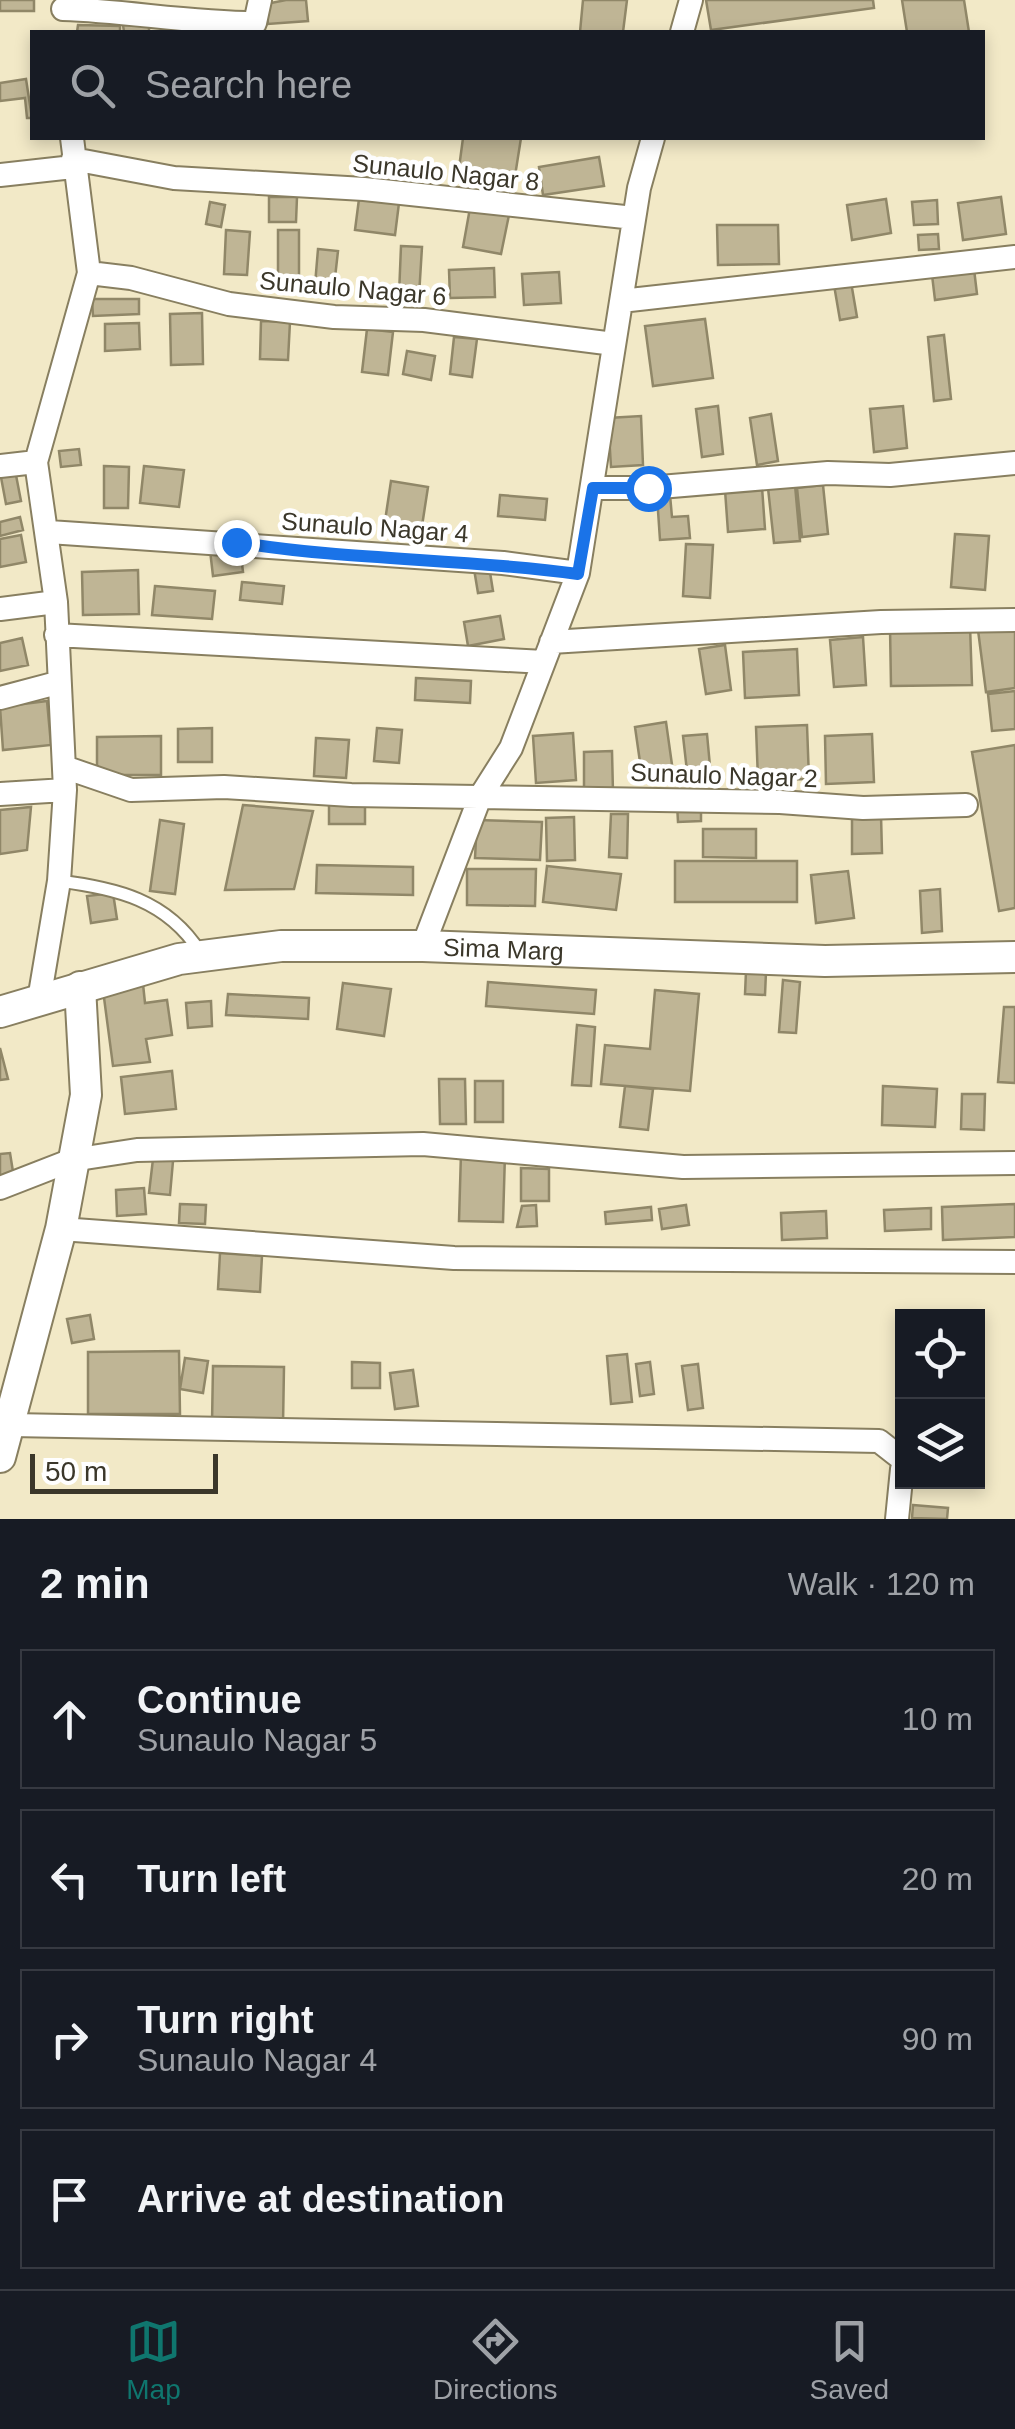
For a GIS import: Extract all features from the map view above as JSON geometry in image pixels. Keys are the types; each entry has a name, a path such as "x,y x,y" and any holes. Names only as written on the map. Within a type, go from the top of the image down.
{"street":[{"path":"63,14 117,11 204,24 255,23 260,0"},
{"path":"683,30 691,0"},
{"path":"423,946 480,798 511,748 578,574 634,218 653,140"},
{"path":"40,1000 59,880 64,778 56,602 36,462 89,272 73,154"},
{"name":"Sunaulo Nagar 8","path":"0,176 73,154 174,178 364,188 634,218"},
{"path":"621,301 1015,257"},
{"name":"Sunaulo Nagar 6","path":"89,272 131,278 229,304 334,316 424,320 614,344"},
{"path":"0,466 36,462"},
{"path":"593,488 648,488 828,472 890,475 1015,463"},
{"name":"Sunaulo Nagar 4","path":"49,532 503,563 578,574"},
{"path":"0,608 56,602"},
{"path":"56,634 548,652 881,622 1015,620"},
{"path":"0,698 57,683"},
{"path":"0,794 64,778"},
{"name":"Sunaulo Nagar 2","path":"64,778 131,790 224,787 864,808 966,806"},
{"name":"Sima Marg","path":"0,1012 202,956 280,946 423,946 825,961 1015,957"},
{"path":"0,1457 11,1425 14,1371 61,1229 86,1096 80,987"},
{"path":"0,1188 72,1160 137,1150 423,1144 683,1167 1015,1163"},
{"path":"61,1229 454,1258 1015,1262"},
{"path":"11,1425 879,1441 895,1454"},
{"path":"897,1519 900,1489"}],"lane":[{"path":"59,880 110,887 150,903 185,929 202,956"}],"building":[{"path":"0,0 34,0 34,11 0,11"},
{"path":"306,0 308,21 268,24 266,4"},
{"path":"583,0 627,0 623,30 580,30"},
{"path":"706,0 873,0 874,8 711,30"},
{"path":"902,0 964,0 969,30 907,30"},
{"path":"78,25 120,26 120,30 77,30"},
{"path":"123,25 149,25 149,30 124,30"},
{"path":"26,79 30,118 25,98 0,101 0,83"},
{"path":"463,140 521,140 515,176 459,168"},
{"path":"599,157 604,186 543,195 539,167"},
{"path":"360,191 400,195 395,235 355,230"},
{"path":"269,197 297,197 296,222 269,222"},
{"path":"1001,197 1006,234 963,240 958,203"},
{"path":"886,199 891,233 852,240 847,205"},
{"path":"937,200 938,224 914,225 912,202"},
{"path":"210,202 225,205 221,227 206,224"},
{"path":"470,208 509,215 501,254 463,247"},
{"path":"717,225 778,225 779,264 718,265"},
{"path":"226,230 250,232 247,275 224,274"},
{"path":"278,230 299,230 299,278 278,278"},
{"path":"938,234 939,249 919,250 918,235"},
{"path":"401,246 422,247 419,296 399,295"},
{"path":"318,249 338,251 334,287 315,285"},
{"path":"494,268 495,297 450,298 449,270"},
{"path":"974,269 977,294 935,300 932,275"},
{"path":"559,272 561,303 524,305 522,274"},
{"path":"851,282 857,317 840,320 834,285"},
{"path":"92,299 139,299 139,314 93,316"},
{"path":"202,313 203,364 171,365 170,314"},
{"path":"705,319 713,378 653,386 645,326"},
{"path":"261,321 290,322 288,360 260,359"},
{"path":"139,323 140,349 105,351 105,324"},
{"path":"367,329 393,332 388,375 362,372"},
{"path":"944,335 951,399 934,401 928,337"},
{"path":"454,337 477,339 472,377 450,374"},
{"path":"407,351 435,356 431,380 403,374"},
{"path":"718,406 723,454 702,457 696,409"},
{"path":"903,406 907,448 874,452 870,409"},
{"path":"771,414 778,461 757,465 750,418"},
{"path":"641,416 643,465 611,467 608,418"},
{"path":"79,449 81,465 61,467 59,451"},
{"path":"104,466 129,467 128,508 104,508"},
{"path":"144,466 184,470 179,507 140,503"},
{"path":"15,470 21,501 6,504 0,472"},
{"path":"391,481 428,487 422,526 385,521"},
{"path":"795,485 800,541 774,543 768,488"},
{"path":"823,485 828,534 802,537 797,488"},
{"path":"762,487 765,529 728,532 725,490"},
{"path":"500,495 547,499 545,520 498,516"},
{"path":"670,495 672,517 688,516 690,538 660,540 657,496"},
{"path":"20,517 23,530 0,536 0,522"},
{"path":"955,534 989,536 985,590 951,587"},
{"path":"21,535 26,562 0,567 0,539"},
{"path":"686,544 713,545 710,598 683,596"},
{"path":"240,547 243,572 213,576 210,550"},
{"path":"489,566 493,591 478,593 474,569"},
{"path":"138,570 139,614 83,615 82,572"},
{"path":"242,582 284,586 282,604 240,600"},
{"path":"155,586 215,591 212,619 152,615"},
{"path":"500,616 504,639 468,646 464,622"},
{"path":"970,625 972,685 891,686 890,627"},
{"path":"1015,626 1015,688 986,692 978,630"},
{"path":"863,637 866,685 834,687 830,640"},
{"path":"22,638 28,665 0,671 0,643"},
{"path":"725,645 731,690 706,694 699,649"},
{"path":"797,649 799,695 745,698 743,652"},
{"path":"416,678 471,681 470,703 415,700"},
{"path":"1015,691 1015,729 992,731 988,694"},
{"path":"47,701 51,745 3,750 0,707"},
{"path":"666,722 674,779 643,783 635,727"},
{"path":"807,725 809,779 758,780 756,727"},
{"path":"212,728 212,762 178,762 178,729"},
{"path":"377,728 402,730 399,763 374,761"},
{"path":"573,733 576,780 536,783 533,736"},
{"path":"707,734 711,777 688,780 683,736"},
{"path":"872,734 874,782 826,784 825,736"},
{"path":"161,736 161,775 97,775 97,737"},
{"path":"316,738 349,740 346,778 314,776"},
{"path":"1015,745 1015,908 999,911 972,752"},
{"path":"612,751 613,792 584,793 584,752"},
{"path":"365,799 365,824 329,824 329,800"},
{"path":"677,804 701,804 701,821 678,822"},
{"path":"243,805 313,811 294,889 225,890"},
{"path":"31,807 27,850 0,854 0,810"},
{"path":"611,814 628,814 627,858 609,857"},
{"path":"881,815 882,853 852,854 852,816"},
{"path":"574,817 575,860 547,861 546,818"},
{"path":"160,820 184,824 175,894 150,891"},
{"path":"477,820 542,822 540,860 475,858"},
{"path":"703,829 756,829 756,858 703,857"},
{"path":"675,861 797,861 797,902 675,902"},
{"path":"317,865 413,867 413,895 316,893"},
{"path":"547,866 621,874 616,910 543,902"},
{"path":"467,869 536,869 535,906 467,905"},
{"path":"848,871 854,918 816,923 811,875"},
{"path":"940,889 942,931 922,933 920,891"},
{"path":"113,893 117,919 91,923 87,896"},
{"path":"746,971 766,972 765,995 745,994"},
{"path":"783,980 800,982 796,1033 779,1032"},
{"path":"488,982 596,990 594,1014 486,1006"},
{"path":"343,983 391,989 384,1036 337,1029"},
{"path":"143,984 145,1003 167,1000 172,1035 146,1039 150,1062 113,1066 103,990"},
{"path":"655,990 699,994 690,1091 601,1084 605,1045 650,1049"},
{"path":"228,994 309,998 308,1019 226,1015"},
{"path":"211,1001 212,1026 188,1028 186,1003"},
{"path":"1004,1007 1015,1007 1015,1083 998,1082"},
{"path":"577,1025 595,1027 591,1086 572,1085"},
{"path":"0,1048 8,1079 0,1080"},
{"path":"172,1071 176,1109 125,1114 121,1077"},
{"path":"439,1079 465,1079 466,1124 440,1124"},
{"path":"475,1081 503,1081 503,1122 475,1122"},
{"path":"625,1086 653,1089 648,1130 620,1127"},
{"path":"883,1086 937,1089 935,1127 882,1125"},
{"path":"962,1094 985,1094 984,1130 961,1129"},
{"path":"10,1153 14,1178 0,1180 0,1154"},
{"path":"461,1153 505,1154 503,1222 459,1221"},
{"path":"153,1159 173,1161 170,1195 149,1193"},
{"path":"521,1168 549,1169 549,1201 521,1201"},
{"path":"144,1188 146,1214 117,1216 116,1190"},
{"path":"180,1204 206,1205 205,1224 179,1223"},
{"path":"1015,1204 1015,1237 943,1240 942,1207"},
{"path":"536,1205 537,1226 517,1227 522,1206"},
{"path":"686,1205 689,1225 662,1229 659,1209"},
{"path":"651,1207 652,1220 606,1224 605,1212"},
{"path":"931,1208 931,1229 885,1231 884,1210"},
{"path":"826,1211 827,1238 782,1240 781,1213"},
{"path":"220,1253 262,1256 260,1292 218,1289"},
{"path":"90,1315 94,1339 72,1343 67,1319"},
{"path":"179,1351 180,1414 88,1414 88,1352"},
{"path":"627,1354 632,1402 611,1404 607,1356"},
{"path":"185,1358 208,1361 203,1393 180,1389"},
{"path":"352,1362 380,1363 380,1388 352,1388"},
{"path":"650,1362 654,1394 640,1396 636,1364"},
{"path":"698,1364 703,1408 688,1410 682,1366"},
{"path":"213,1366 284,1367 283,1425 212,1423"},
{"path":"413,1370 418,1406 395,1409 390,1373"},
{"path":"913,1505 948,1508 947,1519 912,1518"}],"route":[{"path":"236,542 282,550 503,563 578,574 593,488 648,488"}]}
